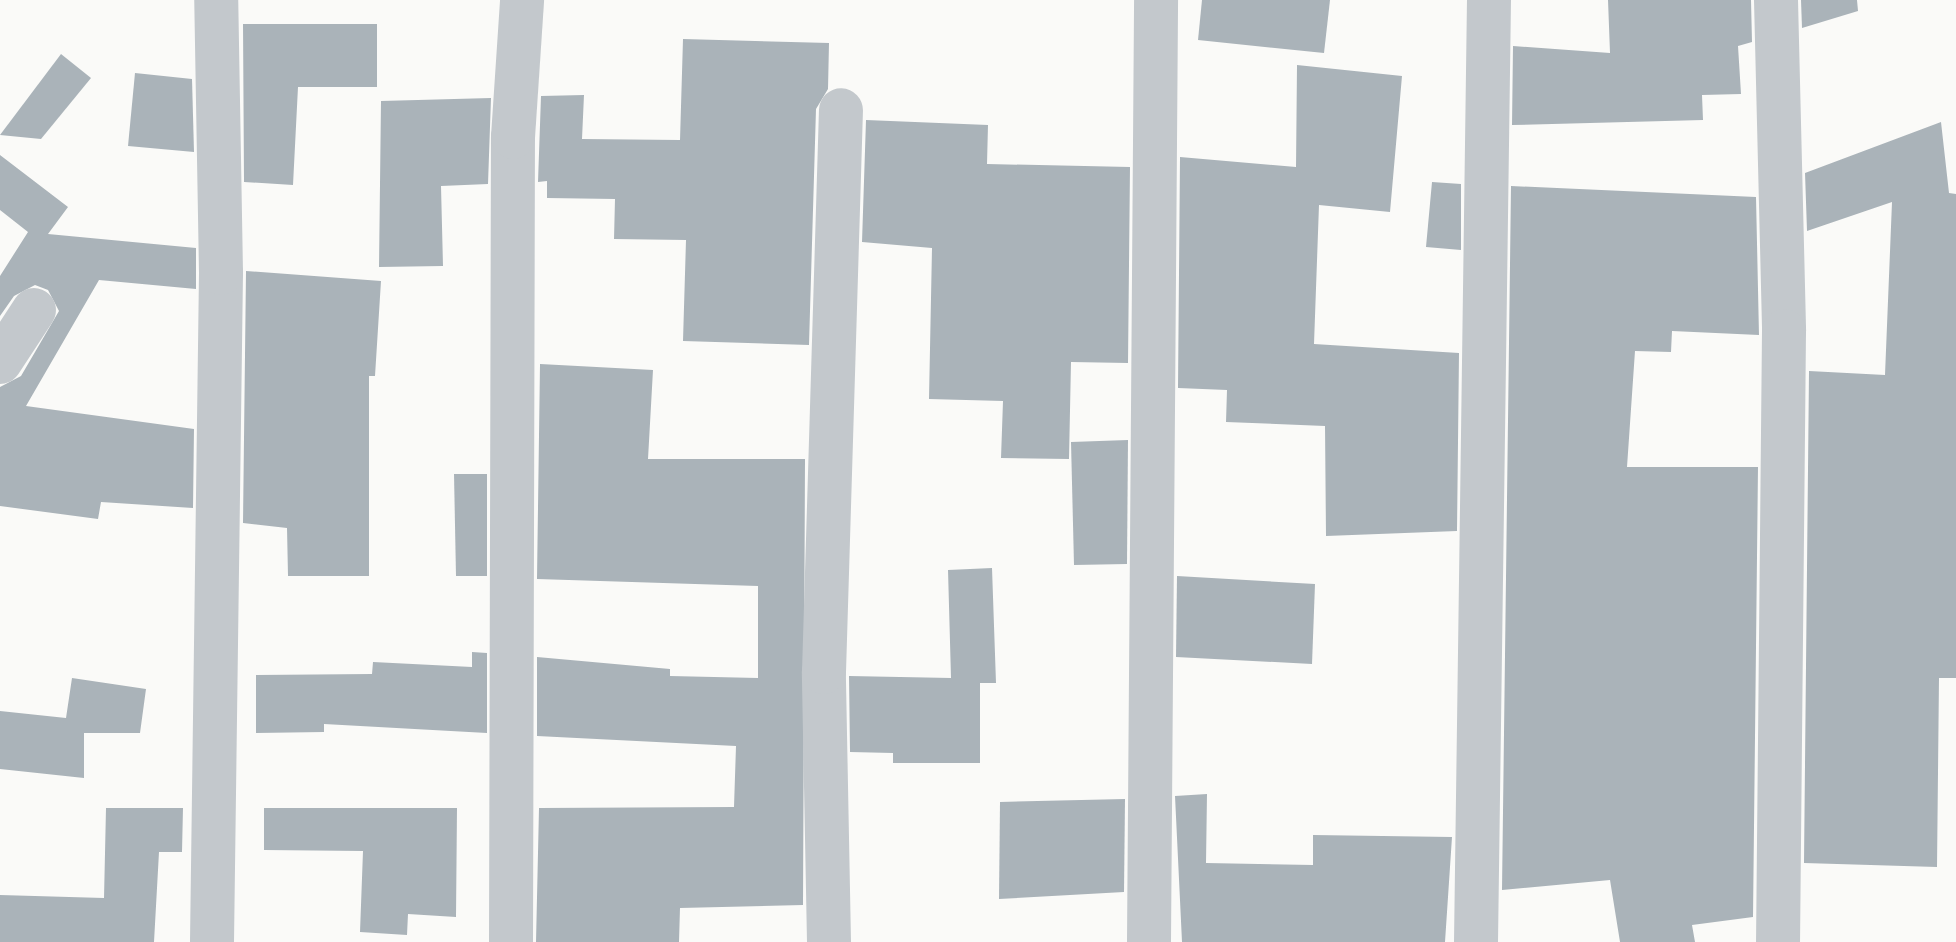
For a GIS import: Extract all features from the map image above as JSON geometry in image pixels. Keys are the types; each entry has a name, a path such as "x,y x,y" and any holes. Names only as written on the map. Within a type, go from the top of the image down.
{"street":[{"path":"212,942 221,273 216,0"},
{"path":"511,942 513,137 522,0"},
{"path":"1149,942 1156,0"},
{"path":"1476,942 1489,0"},
{"path":"1776,0 1784,331 1778,942"},
{"path":"829,942 824,672 841,110"},
{"path":"0,362 34,310"}],"building":[{"path":"1202,0 1330,0 1324,53 1198,40"},
{"path":"1608,0 1751,0 1752,42 1738,46 1741,94 1702,95 1703,120 1512,125 1513,46 1610,53"},
{"path":"1801,0 1857,0 1858,11 1802,28"},
{"path":"243,24 377,24 377,87 298,87 293,185 244,182"},
{"path":"683,39 829,43 828,89 816,109 809,345 683,341 686,240 614,239 615,199 547,198 547,181 538,182 541,96 584,95 582,139 680,140"},
{"path":"61,54 91,78 41,139 0,135"},
{"path":"1297,65 1402,76 1390,212 1319,205 1314,344 1459,353 1457,531 1326,536 1325,426 1226,422 1227,390 1178,388 1180,157 1296,167"},
{"path":"135,73 192,79 194,152 128,146"},
{"path":"491,98 488,184 441,186 443,266 379,267 381,101"},
{"path":"866,120 988,125 987,164 1130,167 1128,363 1071,362 1069,459 1001,458 1003,401 929,399 932,248 862,242"},
{"path":"1941,122 1949,193 1956,194 1956,678 1939,678 1937,867 1804,863 1809,371 1885,375 1892,202 1807,231 1805,173"},
{"path":"0,155 68,207 48,234 196,248 196,289 99,280 26,406 194,429 193,508 101,502 98,519 0,506 0,387 21,376 59,311 48,290 35,285 14,296 0,316 0,276 28,232 0,210"},
{"path":"1432,182 1461,184 1461,250 1426,247"},
{"path":"1511,186 1756,197 1759,335 1672,331 1671,352 1635,351 1627,467 1758,467 1753,917 1692,925 1695,942 1620,942 1610,880 1502,890"},
{"path":"246,271 381,281 375,376 369,376 369,576 288,576 287,528 243,523"},
{"path":"540,364 653,370 648,459 805,459 803,905 680,908 679,942 536,942 539,808 734,807 736,746 537,736 537,657 670,669 670,676 758,678 758,586 537,579"},
{"path":"1128,440 1127,564 1074,565 1071,442"},
{"path":"454,474 487,474 487,576 456,576"},
{"path":"992,568 996,683 980,683 980,763 893,763 893,753 850,752 849,676 951,678 948,570"},
{"path":"1177,576 1315,584 1312,664 1176,657"},
{"path":"472,652 487,653 487,733 324,724 324,732 256,733 256,675 372,674 373,662 472,667"},
{"path":"72,678 146,689 140,733 84,733 84,778 0,769 0,711 66,718"},
{"path":"1207,794 1206,863 1313,865 1313,835 1452,837 1445,942 1182,942 1175,796"},
{"path":"1125,799 1124,892 999,899 1000,802"},
{"path":"106,808 183,808 182,852 159,852 154,942 0,942 0,895 104,898"},
{"path":"264,808 457,808 456,917 408,914 407,935 360,932 363,851 264,850"}]}
